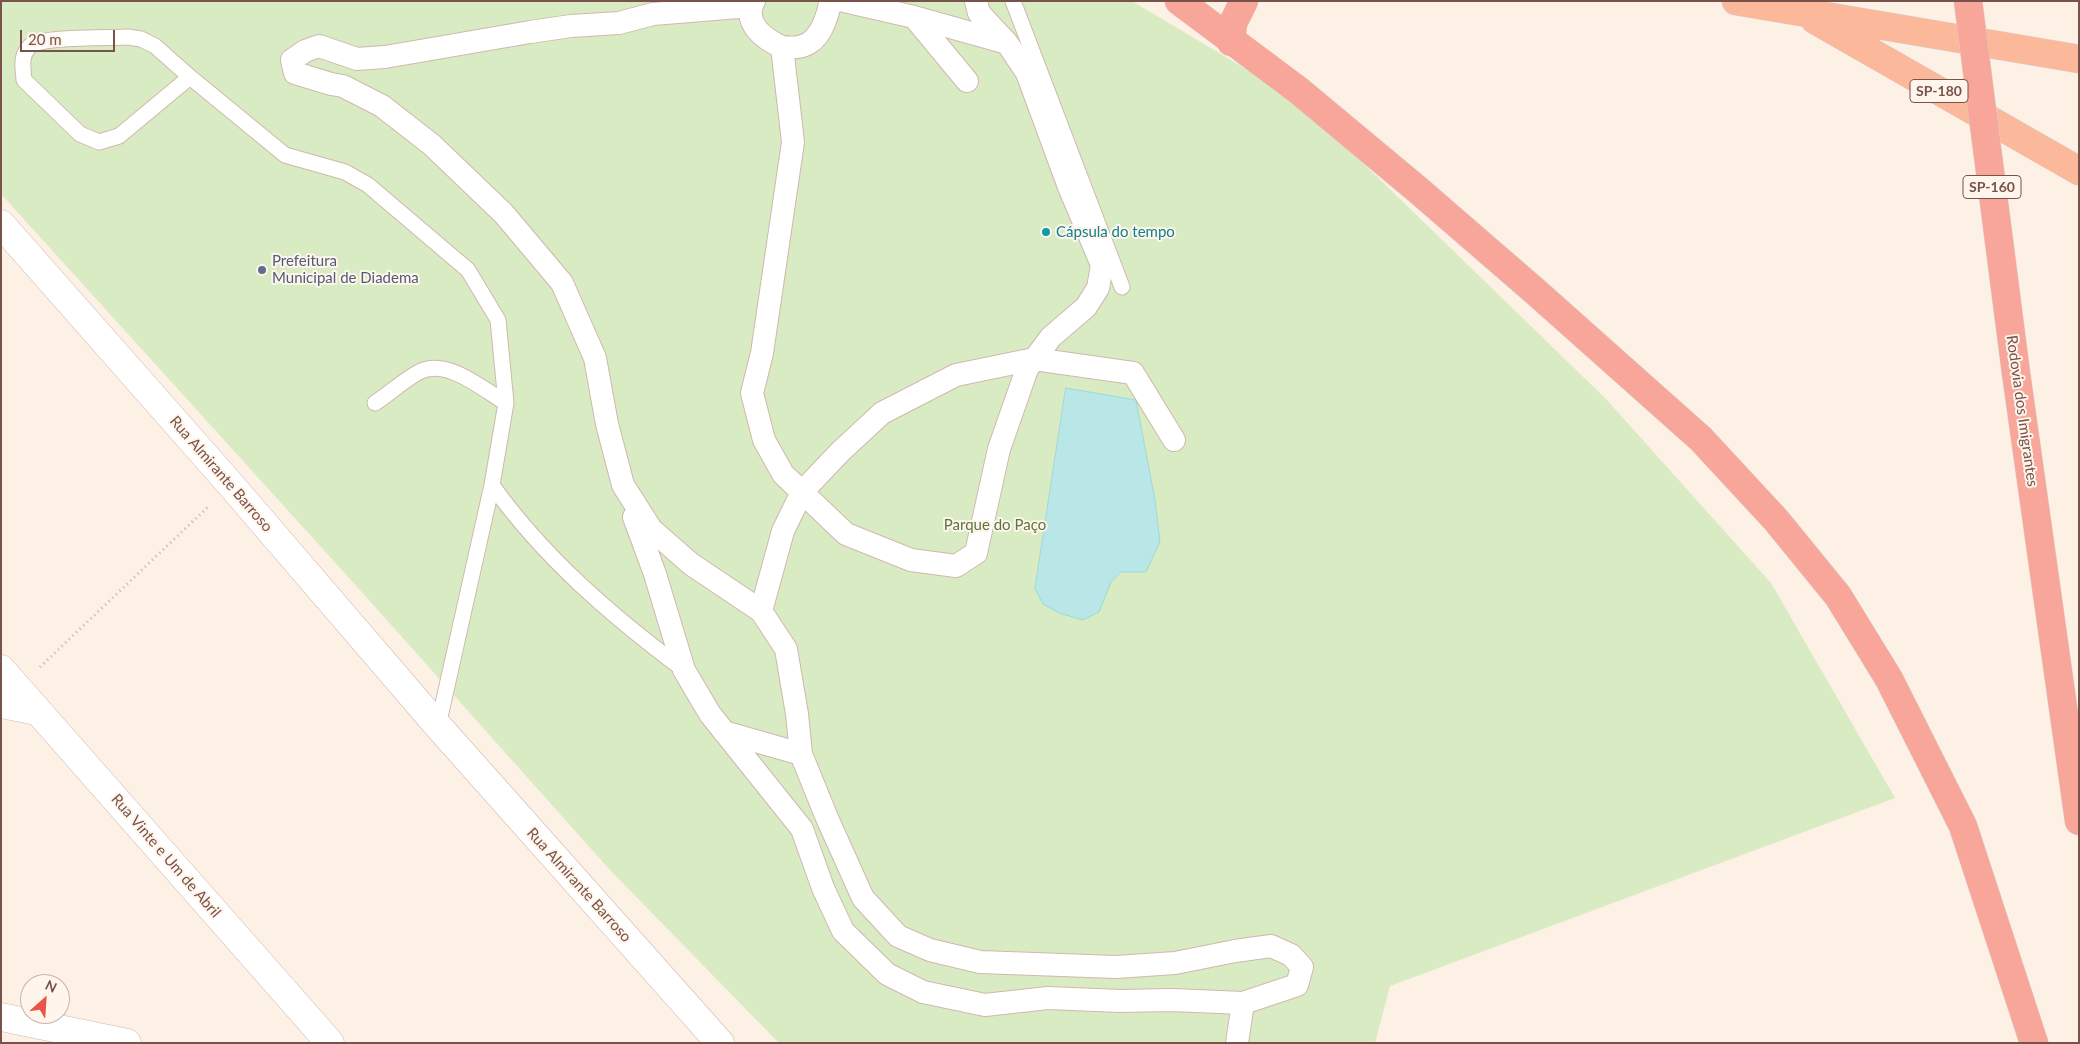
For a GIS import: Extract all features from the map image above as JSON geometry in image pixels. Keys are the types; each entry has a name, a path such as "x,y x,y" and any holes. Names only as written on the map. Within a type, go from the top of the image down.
{"highway":[{"path":"1179,1 1231,42 1298,90 1418,190 1701,439 1776,520 1838,596 1889,679 1963,826 2034,1043"},
{"path":"1231,42 1233,23 1244,1"},
{"name":"SP-180","path":"1736,1 1799,11 2079,171"},
{"name":"Rodovia dos Imigrantes","path":"1968,1 2016,373 2079,821"},
{"path":"1799,11 2079,59"}],"street":[{"path":"623,485 651,530 691,564 761,611 786,649 798,714 801,754 863,898 898,936 930,950 980,962 1116,967 1175,963 1271,946 1291,955 1302,967 1297,985 1243,1003 1048,998 985,1005 923,992 887,974 844,931 823,888 802,829 710,714 684,670 655,574 623,485 607,424 595,358 562,283 504,214 432,145 382,106 343,86 295,73 292,60 305,51 319,46 356,59 384,57 571,26 618,23 653,14 752,4 752,26 762,36 782,47 792,48 807,45 820,33 830,1"},
{"path":"844,1 914,17 1007,43"},
{"path":"782,47 793,142 762,353 752,392 764,440 784,474 846,534 911,560 956,566 976,554 999,449 1027,369 1051,337 1086,307 1098,288 1102,266 1069,187 1027,72 1007,43 980,13 976,1"},
{"path":"914,17 967,81"},
{"name":"Rua Almirante Barroso","path":"1,224 231,485 438,726 720,1043"},
{"path":"761,611 783,531 802,492 840,452 882,413 956,375 1034,359 1133,373 1174,440"},
{"name":"Rua Vinte e Um de Abril","path":"7,687 37,711 330,1043"},
{"path":"724,732 801,754"},
{"path":"1237,1043 1243,1003"},
{"path":"1,1017 127,1043"}],"lane":[{"path":"1013,1 1122,287"},
{"path":"190,77 119,136 99,142 80,134 24,80 22,59 31,46 46,40 128,37 141,39 156,46 190,77 285,155 345,172 368,185 468,270 498,320 506,403 492,485 438,726"},
{"path":"376,403 421,371 441,367 458,373 506,403"},
{"path":"492,485 512,513 593,597 632,631 684,670"}],"path":[{"path":"7,687 231,485"}],"green space":[{"name":"Parque do Paço","path":"1,1 1132,1 1298,100 1606,399 1771,583 1895,798 1390,986 1375,1043 779,1043 610,870 360,590 1,194"}],"water":[{"path":"1066,388 1136,400 1155,500 1160,542 1146,572 1121,572 1111,582 1099,612 1083,620 1059,613 1043,604 1035,589"}],"place":[{"name":"Cápsula do tempo","path":"1046,232"},
{"name":"Prefeitura Municipal de Diadema","path":"262,270"}]}
